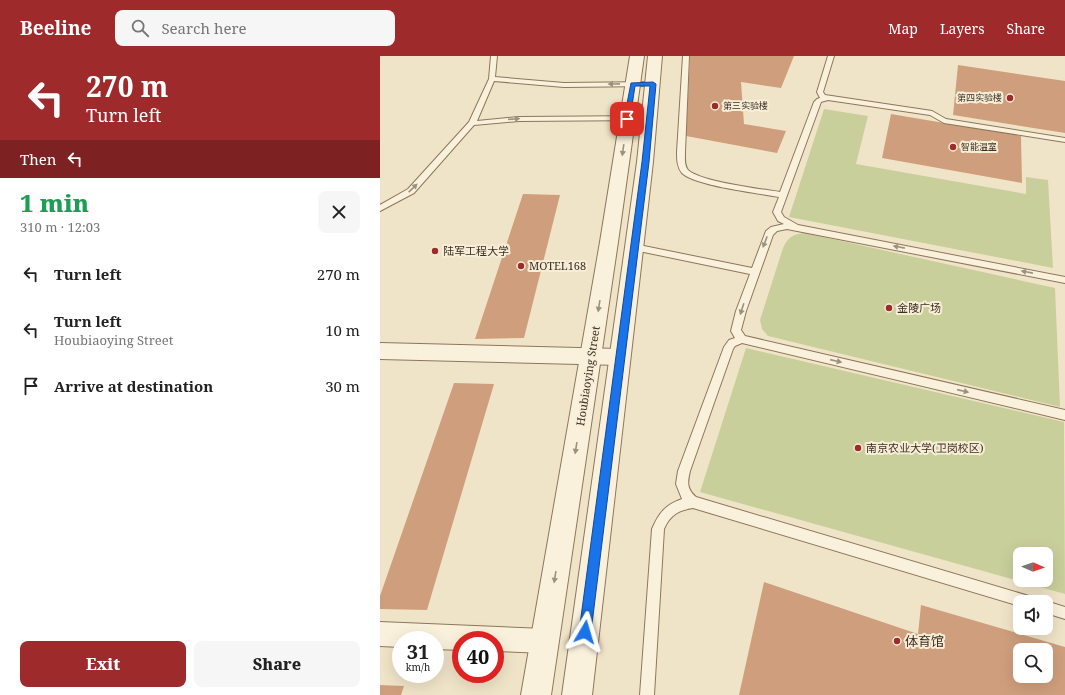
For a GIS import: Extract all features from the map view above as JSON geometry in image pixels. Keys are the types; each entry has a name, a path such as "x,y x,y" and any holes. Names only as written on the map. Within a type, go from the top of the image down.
{"street":[{"name":"Houbiaoying Street","path":"536,695 604,277 627,119 643,84 637,56"},
{"path":"577,695 649,118 643,84 655,56"},
{"path":"604,277 630,277"},
{"path":"380,351 620,357"},
{"path":"380,634 545,641"}],"lane":[{"path":"380,208 411,191 472,123 492,79 494,56"},
{"path":"686,56 681,152 681,162 684,171 688,175 705,180 782,195"},
{"path":"831,56 820,92 822,96 932,113 944,121 1065,140"},
{"path":"492,79 564,85 643,84"},
{"path":"797,227 785,222 777,214 782,195 817,102 828,98"},
{"path":"472,123 519,119 649,118"},
{"path":"1065,280 797,227 779,227 769,233 736,326 738,335 742,339 1065,415"},
{"path":"634,247 754,272"},
{"path":"693,502 683,492 681,480 729,347 732,343 742,339"},
{"path":"647,695 658,529 668,510 683,503 693,502 1013,597"},
{"path":"1053,609 1065,613"}],"green space":[{"path":"824,109 868,116 856,164 1026,194 1026,177 1048,180 1053,268 789,217"},
{"path":"805,233 1055,288 1060,407 768,336 762,329 760,320 783,248 791,237 797,234"},
{"path":"746,348 1064,422 1065,594 1040,587 1053,587 1053,547 1013,547 1013,579 700,492"}],"building":[{"name":"第三实验楼","path":"690,56 794,56 781,88 741,82 744,124 786,131 777,153 686,136"},
{"name":"第四实验楼","path":"958,65 1065,81 1065,133 953,115"},
{"name":"智能温室","path":"891,114 1021,136 1022,183 882,158"},
{"name":"MOTEL168","path":"523,194 560,195 524,338 475,339"},
{"path":"454,383 494,384 427,610 380,609 380,596"},
{"name":"体育馆","path":"764,582 918,634 921,605 1013,632 1013,635 1024,635 1051,643 1013,643 1013,683 1053,683 1053,644 1065,647 1065,695 739,695"},
{"path":"380,685 404,686 401,695 380,695"}],"place":[{"name":"第四实验楼","path":"1010,98"},
{"name":"第三实验楼","path":"715,106"},
{"name":"智能温室","path":"953,147"},
{"name":"陆军工程大学","path":"435,251"},
{"name":"MOTEL168","path":"521,266"},
{"name":"金陵广场","path":"889,308"},
{"name":"南京农业大学(卫岗校区)","path":"858,448"},
{"name":"体育馆","path":"897,641"}],"route":[{"path":"585,632 645,162 653,84 633,84 627,119"}]}
